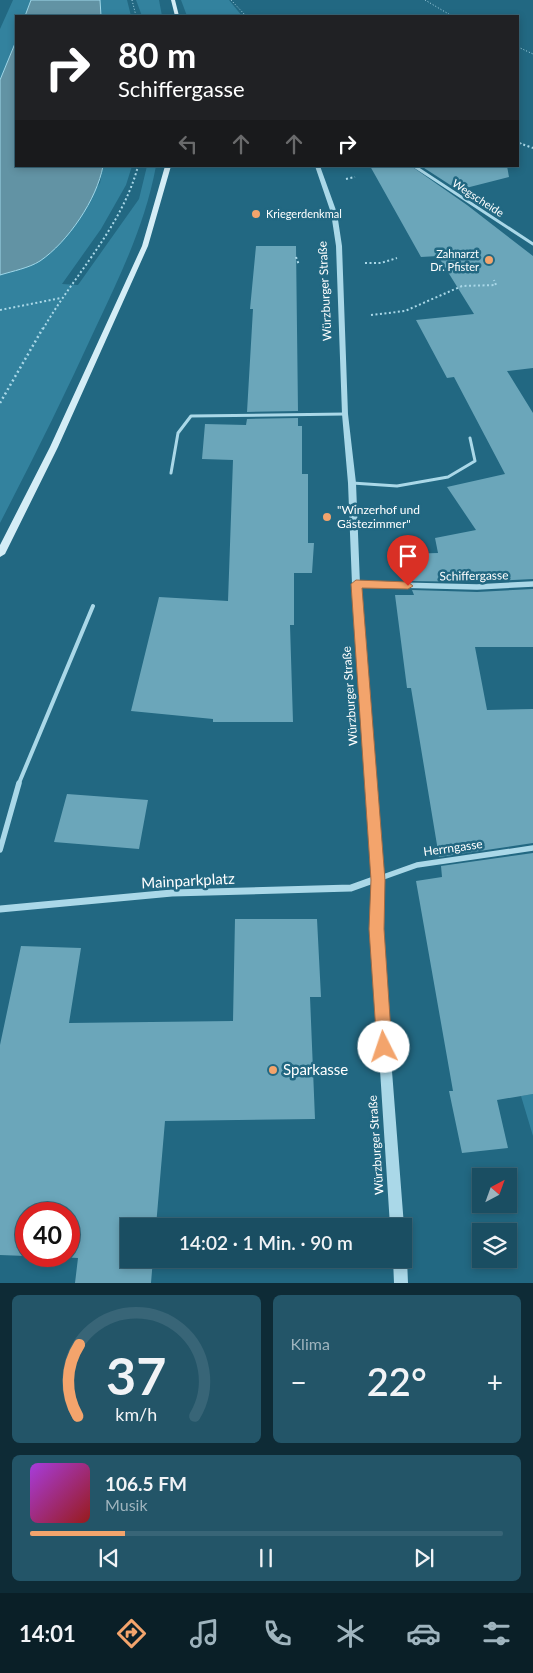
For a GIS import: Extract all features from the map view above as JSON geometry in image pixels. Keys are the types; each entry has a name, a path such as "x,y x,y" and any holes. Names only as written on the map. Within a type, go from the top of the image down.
{"main road":[{"path":"173,0 177,15"},
{"path":"0,554 54,447 145,246 168,167"}],"street":[{"name":"Würzburger Straße","path":"317,167 334,213 339,246 345,414 352,483 356,584 378,880 376,929 396,1218"},
{"name":"Wegscheide","path":"416,167 533,244"},
{"name":"Schiffergasse","path":"356,584 477,587 533,584"},
{"path":"0,850 19,783"},
{"name":"Herrngasse","path":"378,880 417,865 533,848"},
{"name":"Mainparkplatz","path":"0,909 172,893 351,888 378,880"},
{"path":"400,1268 401,1283"}],"lane":[{"path":"171,473 178,433 191,416 345,414"},
{"path":"352,483 398,486 448,477 475,461 470,438"},
{"path":"19,783 93,606"}],"path":[{"path":"132,0 136,15"},
{"path":"232,0 245,15"},
{"path":"425,0 450,15"},
{"path":"519,47 533,54"},
{"path":"519,142 533,148"},
{"path":"0,403 62,298 123,205 133,186 138,167"},
{"path":"296,257 299,265"},
{"path":"365,263 381,264 397,258"},
{"path":"371,315 387,317 426,304 459,286 496,285 494,280"},
{"path":"0,310 62,298"}],"shaded area":[{"path":"13,0 31,0 25,15 15,15 15,43 0,80 0,29"},
{"path":"31,0 100,0 101,15 25,15"},
{"path":"100,0 127,0 131,15 101,15"},
{"path":"136,0 159,0 162,15 142,15"},
{"path":"181,0 229,0 241,15 187,15"},
{"path":"15,43 15,167 103,167 100,179 88,206 61,243 40,261 0,275 0,80"},
{"path":"103,167 132,167 126,185 101,229 62,284 78,285 139,199 147,167 156,167 145,209 122,270 84,354 0,523 0,275 39,262 100,183"},
{"path":"533,1094 533,1136 521,1096"}],"building":[{"path":"371,167 412,167 467,205 533,256 533,368 507,371 533,413 533,579 477,582 410,581 404,554 438,553 435,538 476,530 447,487 505,474 454,377 447,378 416,320 474,314 438,256 421,257"},
{"path":"423,167 507,167 509,177 458,190"},
{"path":"256,246 296,246 298,411 247,412 253,309 250,309"},
{"path":"298,418 298,426 302,426 302,474 308,474 308,543 314,543 312,573 294,573 294,625 290,625 293,722 213,722 213,719 131,711 159,597 228,601 233,460 202,459 205,424 246,425 247,419"},
{"path":"533,589 533,647 475,647 487,710 533,709 533,843 439,857 411,688 407,688 395,595 414,595 412,590 477,592"},
{"path":"67,794 148,800 139,849 54,842"},
{"path":"533,853 533,1094 497,1100 508,1148 462,1153 449,1091 453,1091 416,881 442,877 441,866"},
{"path":"235,919 317,919 321,997 310,997 315,1119 165,1121 157,1218 120,1218 120,1268 152,1268 151,1283 75,1283 77,1267 80,1267 80,1202 15,1202 15,1256 0,1255 0,1045 21,946 81,948 69,1023 233,1021"}],"place":[{"name":"Kriegerdenkmal","path":"256,214"},
{"name":"Zahnarzt Dr. Pfister","path":"489,260"},
{"name":"\"Winzerhof und Gästezimmer\"","path":"327,517"},
{"name":"Sparkasse","path":"273,1070"}],"route":[{"path":"384,1047 376,929 378,880 356,584 408,586"}]}
